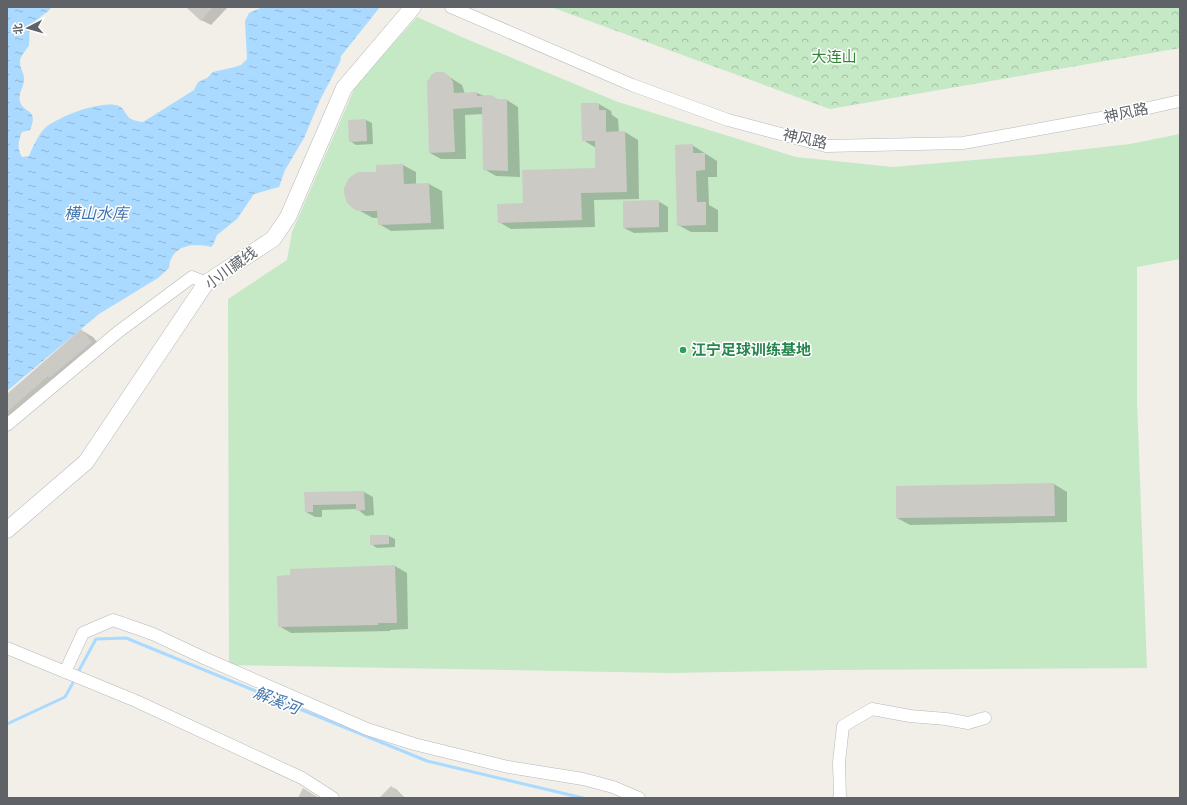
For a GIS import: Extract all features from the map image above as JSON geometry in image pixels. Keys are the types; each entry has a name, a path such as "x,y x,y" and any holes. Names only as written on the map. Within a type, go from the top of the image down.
{"street":[{"name":"小川藏线","path":"7,530 86,462 206,283 272,239 288,217 344,88 413,7"},
{"name":"神风路","path":"451,7 632,85 728,120 826,146 963,143 1112,116 1180,101"},
{"path":"7,425 118,332 192,277 206,283"},
{"path":"65,672 83,632 113,620 153,634 204,658 368,729 414,744 508,767 591,781 613,787 638,798"},
{"path":"7,648 142,704 302,778 333,798"},
{"path":"839,798 839,762 842,726 872,710 968,723 985,718"}],"green space":[{"name":"大连山","path":"551,7 1180,7 1180,48 830,109"},
{"name":"江宁足球训练基地","path":"417,17 618,102 796,157 893,167 1034,155 1130,144 1180,134 1180,259 1137,267 1137,401 1147,668 833,670 671,673 229,665 228,299 287,260 292,232 356,85"}],"water":[{"name":"横山水库","path":"7,7 52,7 35,22 30,29 29,45 20,61 24,78 20,102 22,106 30,112 33,118 30,130 22,132 20,138 19,148 22,157 29,156 37,139 44,129 50,124 80,110 112,104 121,107 131,119 143,122 194,90 198,82 207,78 213,72 241,65 247,59 245,21 249,13 263,7 380,7 341,56 340,62 320,100 304,138 285,170 279,187 254,194 237,219 217,235 211,247 197,245 184,247 178,250 170,261 169,268 158,278 99,314 7,391"}],"building":[{"path":"186,7 213,7 201,21"},
{"path":"436,72 444,72 450,77 453,82 454,93 477,92 477,96 491,95 498,99 507,99 508,171 483,170 482,107 453,109 455,152 429,153 427,82 432,74"},
{"path":"581,103 599,103 599,110 606,110 606,132 625,131 627,192 581,193 582,220 498,223 497,204 523,203 522,170 595,168 595,141 582,141"},
{"path":"366,119 367,141 349,142 348,120"},
{"path":"693,144 693,153 705,153 705,170 696,171 697,202 706,202 706,225 677,226 675,145"},
{"path":"403,164 404,184 429,183 431,223 378,225 377,211 355,210 347,203 344,188 349,178 353,175 358,172 376,172 376,165"},
{"path":"659,200 659,227 623,228 623,201"},
{"path":"81,329 92,342 49,378 48,376 7,412 7,394"},
{"path":"1054,483 1055,516 896,518 896,486"},
{"path":"364,491 365,510 356,511 356,504 313,505 313,512 305,512 304,492"},
{"path":"370,535 389,535 389,544 370,545"},
{"path":"395,565 397,623 378,623 378,625 278,627 277,576 290,575 290,569"},
{"path":"391,786 404,798 379,798"},
{"path":"303,788 319,798 298,798"}],"waterway":[{"name":"解溪河","path":"77,674 96,639 126,638 427,761 583,798"},
{"name":"解溪河","path":"7,724 65,697 75,679"}],"place":[{"name":"江宁足球训练基地","path":"683,350"}]}
